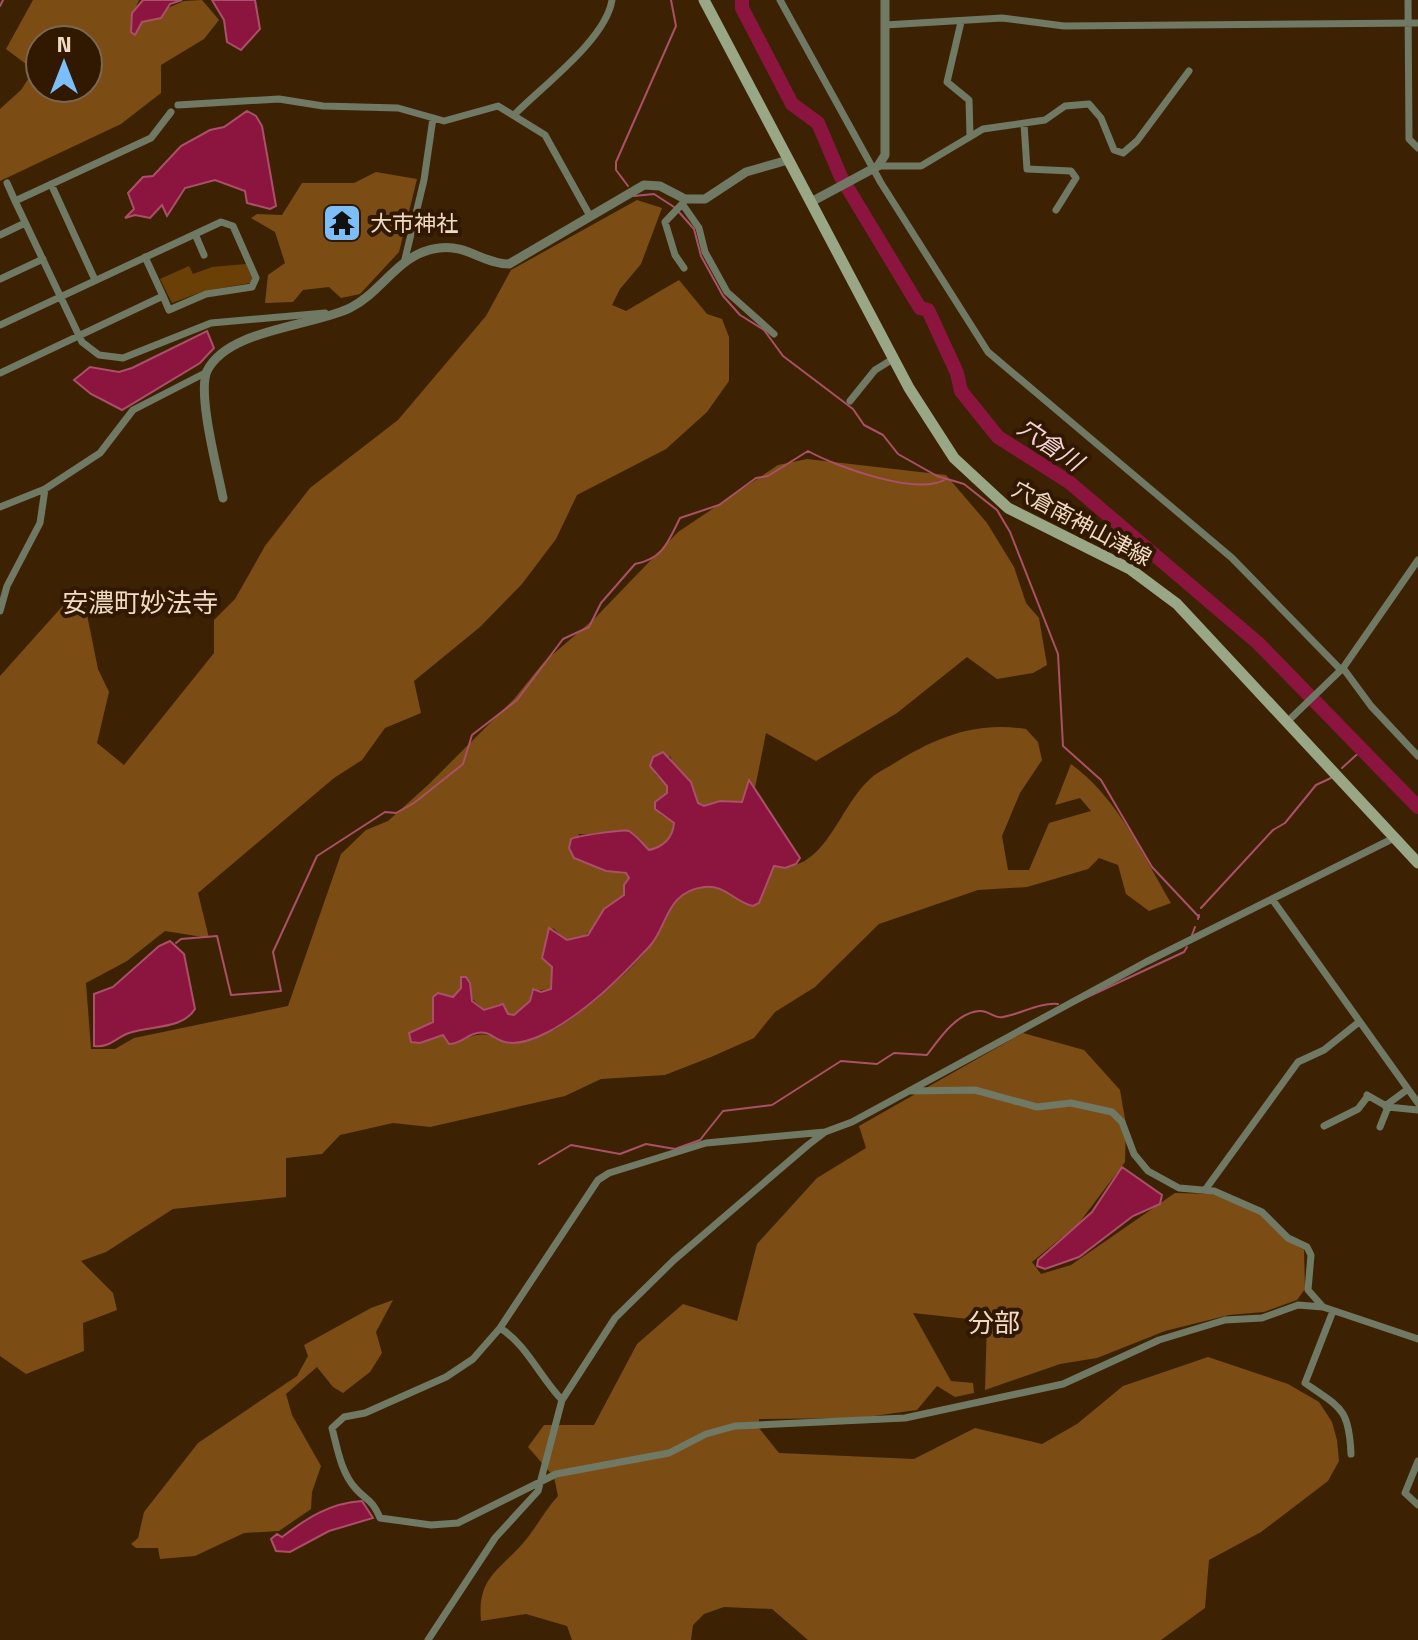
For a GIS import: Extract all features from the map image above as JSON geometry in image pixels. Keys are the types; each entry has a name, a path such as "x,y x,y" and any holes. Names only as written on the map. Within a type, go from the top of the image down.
{"main road":[{"name":"穴倉南神山津線","path":"704,0 788,160 814,200 893,359 939,439 986,491 1022,517 1130,569 1189,615 1290,719 1418,863"}],"street":[{"path":"516,113 602,27 612,0"},
{"path":"780,0 947,291 993,357 1232,558 1341,670 1418,756"},
{"path":"874,168 886,150 885,0"},
{"path":"1408,0 1409,139 1418,148"},
{"path":"885,25 1002,18 1064,26 1418,23"},
{"path":"961,22 947,82 969,100 970,136"},
{"path":"814,200 874,168 921,166 970,136 994,126 1045,120 1065,106 1089,104 1101,118 1114,150 1123,153 1137,141 1189,71"},
{"path":"178,105 279,99 323,106 398,108 444,121 491,106 516,113 545,135 590,216"},
{"path":"15,201 151,138 171,112"},
{"path":"405,259 424,180 433,118"},
{"path":"1024,124 1027,169 1071,171 1076,178 1056,210"},
{"path":"684,268 675,255 665,222 681,206 705,199 746,172 788,160"},
{"path":"7,183 79,337 99,355 123,358 211,323 335,313"},
{"path":"51,184 95,280"},
{"path":"0,507 45,489 104,450 133,410 207,372 228,349 247,338 296,327 369,297 405,259 427,250 449,247 509,264 644,185 660,186 681,206 699,228 705,252 727,292 774,334"},
{"path":"0,325 95,280 221,222 233,226 256,278 252,287 206,294 169,310 145,257"},
{"path":"0,235 25,223"},
{"path":"195,234 204,255"},
{"path":"0,279 43,259"},
{"path":"0,373 163,296"},
{"path":"850,401 875,370 893,359"},
{"path":"207,372 205,393 223,498"},
{"path":"0,611 7,586 40,523 45,489"},
{"path":"1290,719 1341,670 1418,560"},
{"path":"1396,837 1146,962 852,1122 825,1132 706,1143 609,1173 598,1180 500,1328 473,1359 446,1377 365,1413 344,1417 332,1428 344,1469 357,1490 368,1496 380,1518 431,1525 458,1523 542,1479 569,1471 669,1453 706,1434 735,1426 905,1418 1063,1384 1129,1351 1225,1320 1262,1318 1298,1305 1323,1307 1418,1339"},
{"path":"1272,899 1418,1103"},
{"path":"1205,1190 1298,1062 1324,1050 1359,1022"},
{"path":"1380,1127 1386,1106 1408,1089"},
{"path":"904,1091 975,1090 1037,1107 1071,1103 1112,1112 1122,1122 1134,1154 1148,1171 1179,1188 1205,1190 1262,1212 1288,1238 1307,1247 1311,1255 1308,1290 1323,1307"},
{"path":"1324,1126 1358,1109 1368,1096 1386,1106 1418,1110"},
{"path":"428,1640 495,1538 533,1497 542,1479 562,1400 615,1318 642,1289 825,1132"},
{"path":"1333,1311 1305,1383 1344,1414 1351,1432 1351,1454"},
{"path":"500,1328 519,1340 531,1364 562,1400"},
{"path":"1418,1461 1405,1493 1418,1505"}],"shaded area":[{"path":"33,0 139,0 135,9 144,18 184,1 202,0 219,20 204,39 161,65 161,93 121,124 0,181 0,109 24,85 24,104 104,104 104,24 24,24 24,62 6,49"},
{"path":"143,0 182,0 170,4 161,18 142,22 135,35 131,32 132,13"},
{"path":"212,0 255,0 260,29 241,50 227,42 224,20"},
{"path":"247,111 256,116 262,126 276,206 270,209 247,203 245,191 215,180 185,188 167,216 162,205 150,218 135,215 125,218 134,209 128,193 143,177 153,176 181,146 210,130 224,127"},
{"path":"376,172 417,179 399,252 360,294 341,298 329,287 303,290 293,302 265,303 268,275 285,263 275,232 251,218 257,214 282,215 302,183 354,183"},
{"path":"637,200 662,208 641,264 620,289 612,305 626,311 679,280 707,314 722,319 729,337 729,381 707,412 666,449 577,495 556,539 522,584 480,627 414,681 421,713 385,728 362,760 334,778 198,893 209,938 165,931 127,961 86,983 91,1049 115,1049 134,1038 288,1006 341,854 366,830 388,821 429,784 514,699 544,662 595,618 678,532 778,465 807,459 946,475 987,523 1014,567 1026,603 1039,618 1047,665 1033,673 997,679 967,657 897,713 816,761 766,733 755,788 750,781 742,802 713,806 698,803 691,782 675,768 670,756 655,774 667,786 667,793 655,802 661,815 674,823 672,833 663,844 649,850 633,835 617,830 608,836 579,834 574,858 606,871 626,874 629,878 624,885 624,895 605,908 585,935 566,940 553,928 546,942 552,967 551,989 531,991 530,1001 514,1015 508,1014 499,1004 484,1010 461,988 453,997 445,997 429,1026 409,1033 420,1043 443,1035 455,1044 479,1035 504,1042 552,1031 591,1004 634,965 653,942 677,899 692,890 708,887 729,893 748,905 759,903 774,866 791,866 806,860 818,850 857,793 873,776 925,746 973,729 1026,729 1038,742 1042,760 1020,793 1002,836 1008,870 1029,870 1049,823 1091,811 1080,798 1055,805 1071,764 1116,810 1171,903 1149,911 1126,894 1118,865 1099,858 1088,869 1027,887 978,890 879,924 815,987 775,1012 754,1038 665,1075 601,1079 565,1096 430,1127 393,1123 340,1135 322,1154 286,1158 286,1197 173,1209 106,1252 81,1261 113,1293 117,1310 83,1323 84,1351 26,1374 0,1356 0,676 68,600 85,605 98,669 109,692 97,743 124,765 214,653 214,620 235,599 265,546 310,488 398,420 486,316 511,270"},
{"path":"246,264 252,278 250,283 204,291 172,303 160,279 189,266 193,274 212,267"},
{"path":"207,331 214,348 200,363 122,410 91,394 74,380 90,367 119,372 132,368"},
{"path":"663,752 691,782 698,803 704,806 720,801 742,802 749,780 800,858 796,864 785,868 774,866 759,903 753,906 711,887 691,890 682,896 674,903 655,939 627,970 579,1013 552,1030 517,1043 505,1042 481,1032 453,1044 449,1044 443,1035 420,1043 411,1042 409,1033 433,1022 433,997 438,993 453,997 461,988 461,977 466,977 470,983 472,1001 484,1010 503,1004 508,1014 514,1015 530,1001 533,989 541,992 551,989 552,967 542,958 549,928 567,940 588,935 604,909 624,895 624,885 629,878 626,873 606,871 574,858 569,848 571,839 629,831 649,850 666,841 674,823 655,809 655,802 667,793 667,786 650,766 653,757"},
{"path":"170,941 184,954 195,1009 174,1024 138,1031 108,1044 94,1046 94,994 113,987 159,946"},
{"path":"1023,1033 1084,1050 1120,1090 1126,1125 1125,1162 1079,1223 1032,1262 1041,1274 1071,1265 1175,1193 1212,1194 1261,1214 1285,1239 1304,1250 1305,1289 1297,1300 1264,1312 1229,1315 1165,1331 1097,1358 1060,1364 985,1390 987,1321 913,1313 951,1381 973,1383 974,1393 955,1397 937,1386 917,1410 859,1418 759,1419 759,1428 779,1453 914,1459 975,1428 1042,1444 1077,1424 1123,1386 1208,1357 1288,1384 1319,1402 1332,1422 1337,1440 1339,1461 1328,1481 1261,1532 1209,1560 1205,1608 1161,1640 808,1640 772,1609 724,1607 704,1614 693,1625 691,1640 572,1640 567,1626 526,1614 481,1621 486,1584 524,1542 558,1496 554,1477 528,1447 544,1425 594,1425 637,1344 683,1304 737,1321 757,1244 817,1178 866,1148 859,1126"},
{"path":"1122,1167 1162,1195 1160,1204 1133,1216 1079,1257 1045,1269 1037,1266 1038,1260 1092,1212"},
{"path":"393,1300 376,1332 382,1353 370,1372 343,1393 333,1387 317,1367 286,1394 292,1415 321,1466 312,1492 311,1509 279,1531 244,1533 195,1556 160,1559 158,1548 136,1548 131,1544 138,1538 144,1512 198,1443 297,1376 308,1356 304,1345 371,1308"},
{"path":"362,1501 373,1518 329,1531 290,1552 276,1551 271,1539 277,1534 282,1537 329,1508"}],"waterway":[{"path":"0,6 3,0"},
{"path":"628,186 616,170 616,162 676,26 671,0"},
{"name":"穴倉川","path":"742,0 742,8 792,104 818,123 841,177 920,308 928,310 957,373 961,391 998,437 1069,482 1258,643 1418,807"},
{"path":"634,196 654,194 674,207"},
{"path":"678,211 694,229 701,256 723,296 740,315 764,330 783,356 853,409 864,425 883,435 898,454 937,476 964,484 997,510 1010,532 1058,654 1063,746 1101,780 1152,867 1199,917"},
{"path":"176,943 181,939 217,936 231,995 281,991 273,952 317,856 385,812 396,813 414,803 463,764 472,735 517,700 563,639 589,627 601,603 635,564 652,558 664,548 680,518 719,505 756,478 768,476 808,451 856,471 897,482 933,484 946,479"},
{"path":"1342,768 1364,748"},
{"path":"1201,908 1273,830 1285,823 1316,785 1331,778"},
{"path":"1198,919 1199,915"},
{"path":"1192,935 1195,927"},
{"path":"1066,1007 1184,952 1187,947"},
{"path":"539,1164 571,1145 620,1154 646,1144 675,1149 700,1140 723,1111 772,1105 841,1061 877,1064 894,1053 927,1055 963,1016 983,1011 1003,1017 1058,1004"}],"place":[{"name":"大市神社","path":"342,223"}],"district":[{"name":"安濃町妙法寺","path":"140,603"},
{"name":"分部","path":"994,1323"}]}
